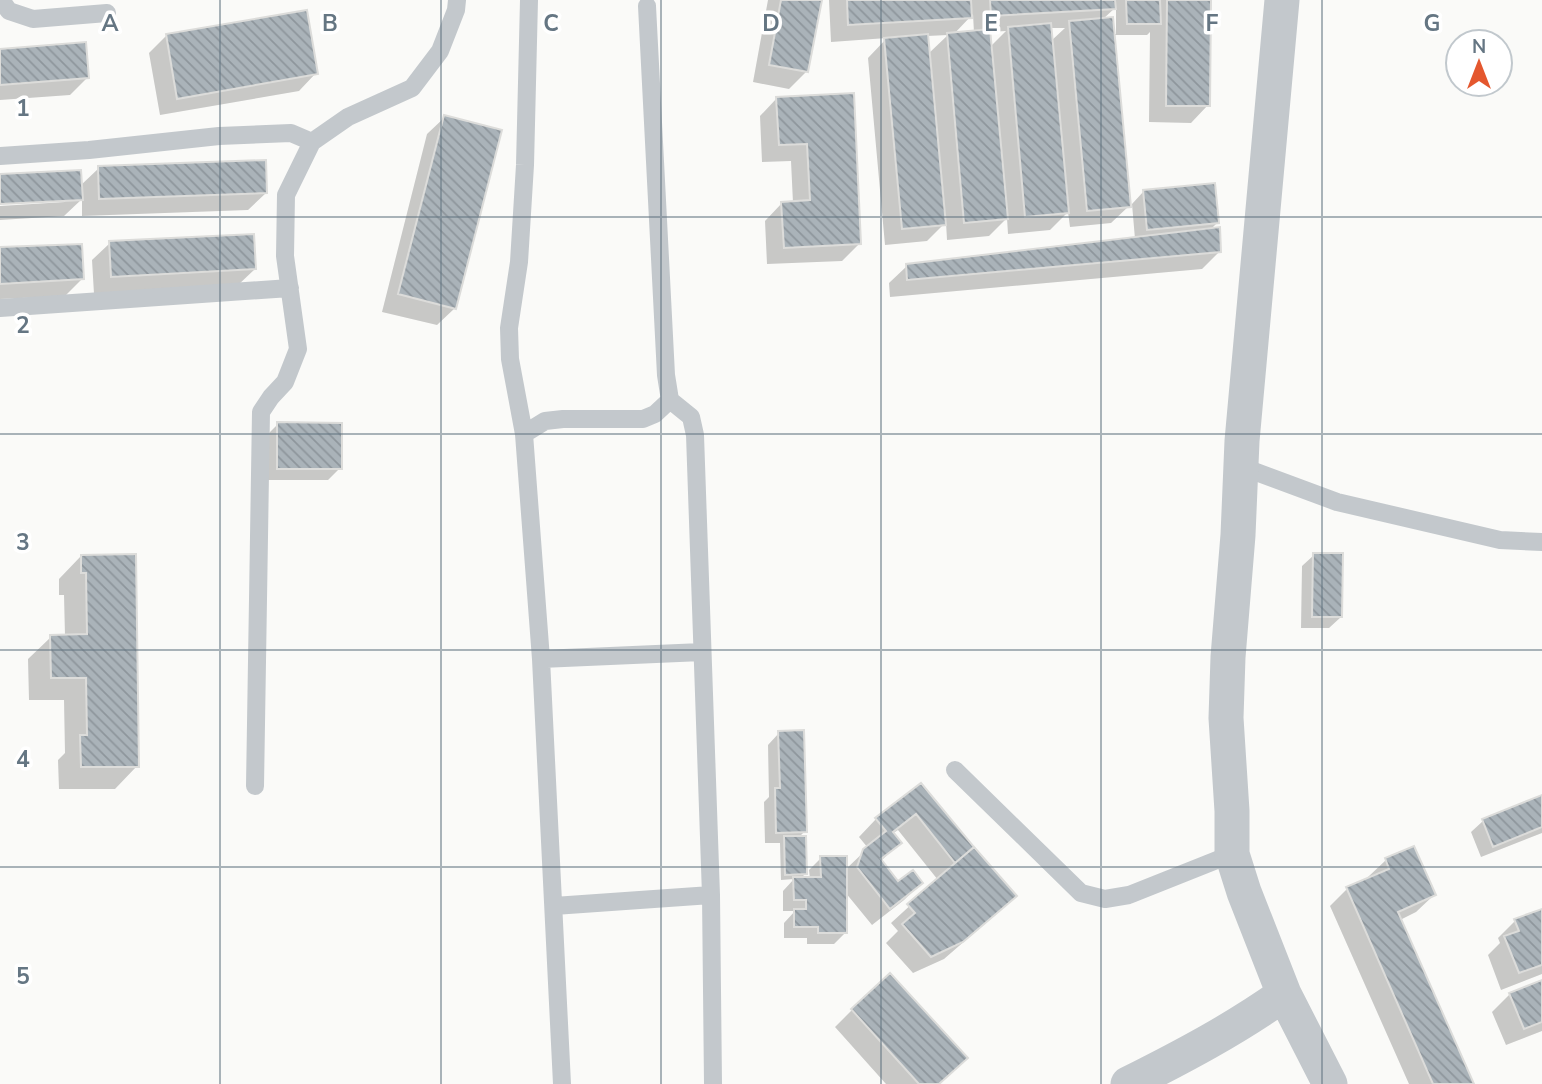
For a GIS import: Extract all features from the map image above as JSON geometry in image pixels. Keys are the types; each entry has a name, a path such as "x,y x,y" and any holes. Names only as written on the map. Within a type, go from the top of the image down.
{"street":[{"path":"1282,0 1240,466 1238,535 1228,657 1228,771 1233,811 1232,854 1244,892 1284,994 1330,1084"},
{"path":"1128,1084 1181,1057 1284,994"}],"lane":[{"path":"1,0 9,11 33,19 107,13"},
{"path":"256,786 261,412 285,382 298,349 285,257 286,195 312,142 348,117 412,88 440,51 456,10 457,0"},
{"path":"530,0 519,262 509,328 510,359 524,434 541,659 562,1084"},
{"path":"647,6 666,375 670,400 691,417 695,435 711,895 713,1084"},
{"path":"0,156 89,150 219,136 291,133 312,142"},
{"path":"0,308 290,288"},
{"path":"524,434 545,421 643,419 655,414 670,400"},
{"path":"1240,466 1337,502 1500,540 1542,541"},
{"path":"541,659 702,652"},
{"path":"955,770 1081,893 1105,899 1129,895 1232,854"},
{"path":"554,906 711,895"}],"building":[{"path":"781,0 822,0 808,72 769,65"},
{"path":"847,0 971,0 972,18 848,25"},
{"path":"990,0 1115,0 1116,9 991,16"},
{"path":"1126,0 1160,0 1161,24 1127,24"},
{"path":"1167,0 1211,0 1210,106 1166,106"},
{"path":"307,10 318,74 177,99 166,34"},
{"path":"1113,17 1131,207 1087,211 1069,21"},
{"path":"1051,23 1069,213 1025,217 1008,27"},
{"path":"990,29 1008,219 964,223 947,33"},
{"path":"928,34 946,225 902,229 884,38"},
{"path":"86,42 89,78 0,85 0,49"},
{"path":"854,93 861,244 784,248 781,202 810,200 807,144 779,145 776,97"},
{"path":"444,115 502,130 456,309 398,294"},
{"path":"266,160 267,193 99,199 98,166"},
{"path":"81,170 83,200 0,204 0,174"},
{"path":"1215,183 1219,223 1147,230 1143,190"},
{"path":"1220,227 1221,252 907,280 906,264"},
{"path":"254,234 256,269 111,277 109,241"},
{"path":"82,244 84,279 0,284 0,247"},
{"path":"277,422 342,423 342,469 277,469"},
{"path":"1313,553 1343,553 1342,617 1312,617"},
{"path":"136,554 139,767 81,767 80,735 87,735 86,678 51,678 50,635 87,634 86,573 81,573 81,555"},
{"path":"804,730 807,832 776,833 775,788 780,788 778,731"},
{"path":"921,783 974,847 955,863 916,814 893,832 902,843 881,859 898,881 913,870 923,883 890,909 857,867 863,849 886,831 875,818"},
{"path":"1542,795 1542,827 1493,847 1482,819"},
{"path":"784,836 806,836 807,874 785,875"},
{"path":"1414,846 1436,895 1398,912 1474,1084 1433,1084 1346,887 1389,869 1385,858"},
{"path":"974,847 1017,896 963,942 931,957 902,924 915,913 907,904"},
{"path":"820,856 847,856 847,933 818,933 818,927 794,927 794,909 806,909 806,900 794,900 793,877 821,877"},
{"path":"1542,909 1542,965 1519,973 1504,936 1519,931 1514,919"},
{"path":"890,973 968,1058 939,1084 919,1084 851,1009"},
{"path":"1542,980 1542,1022 1524,1029 1509,993"}]}
